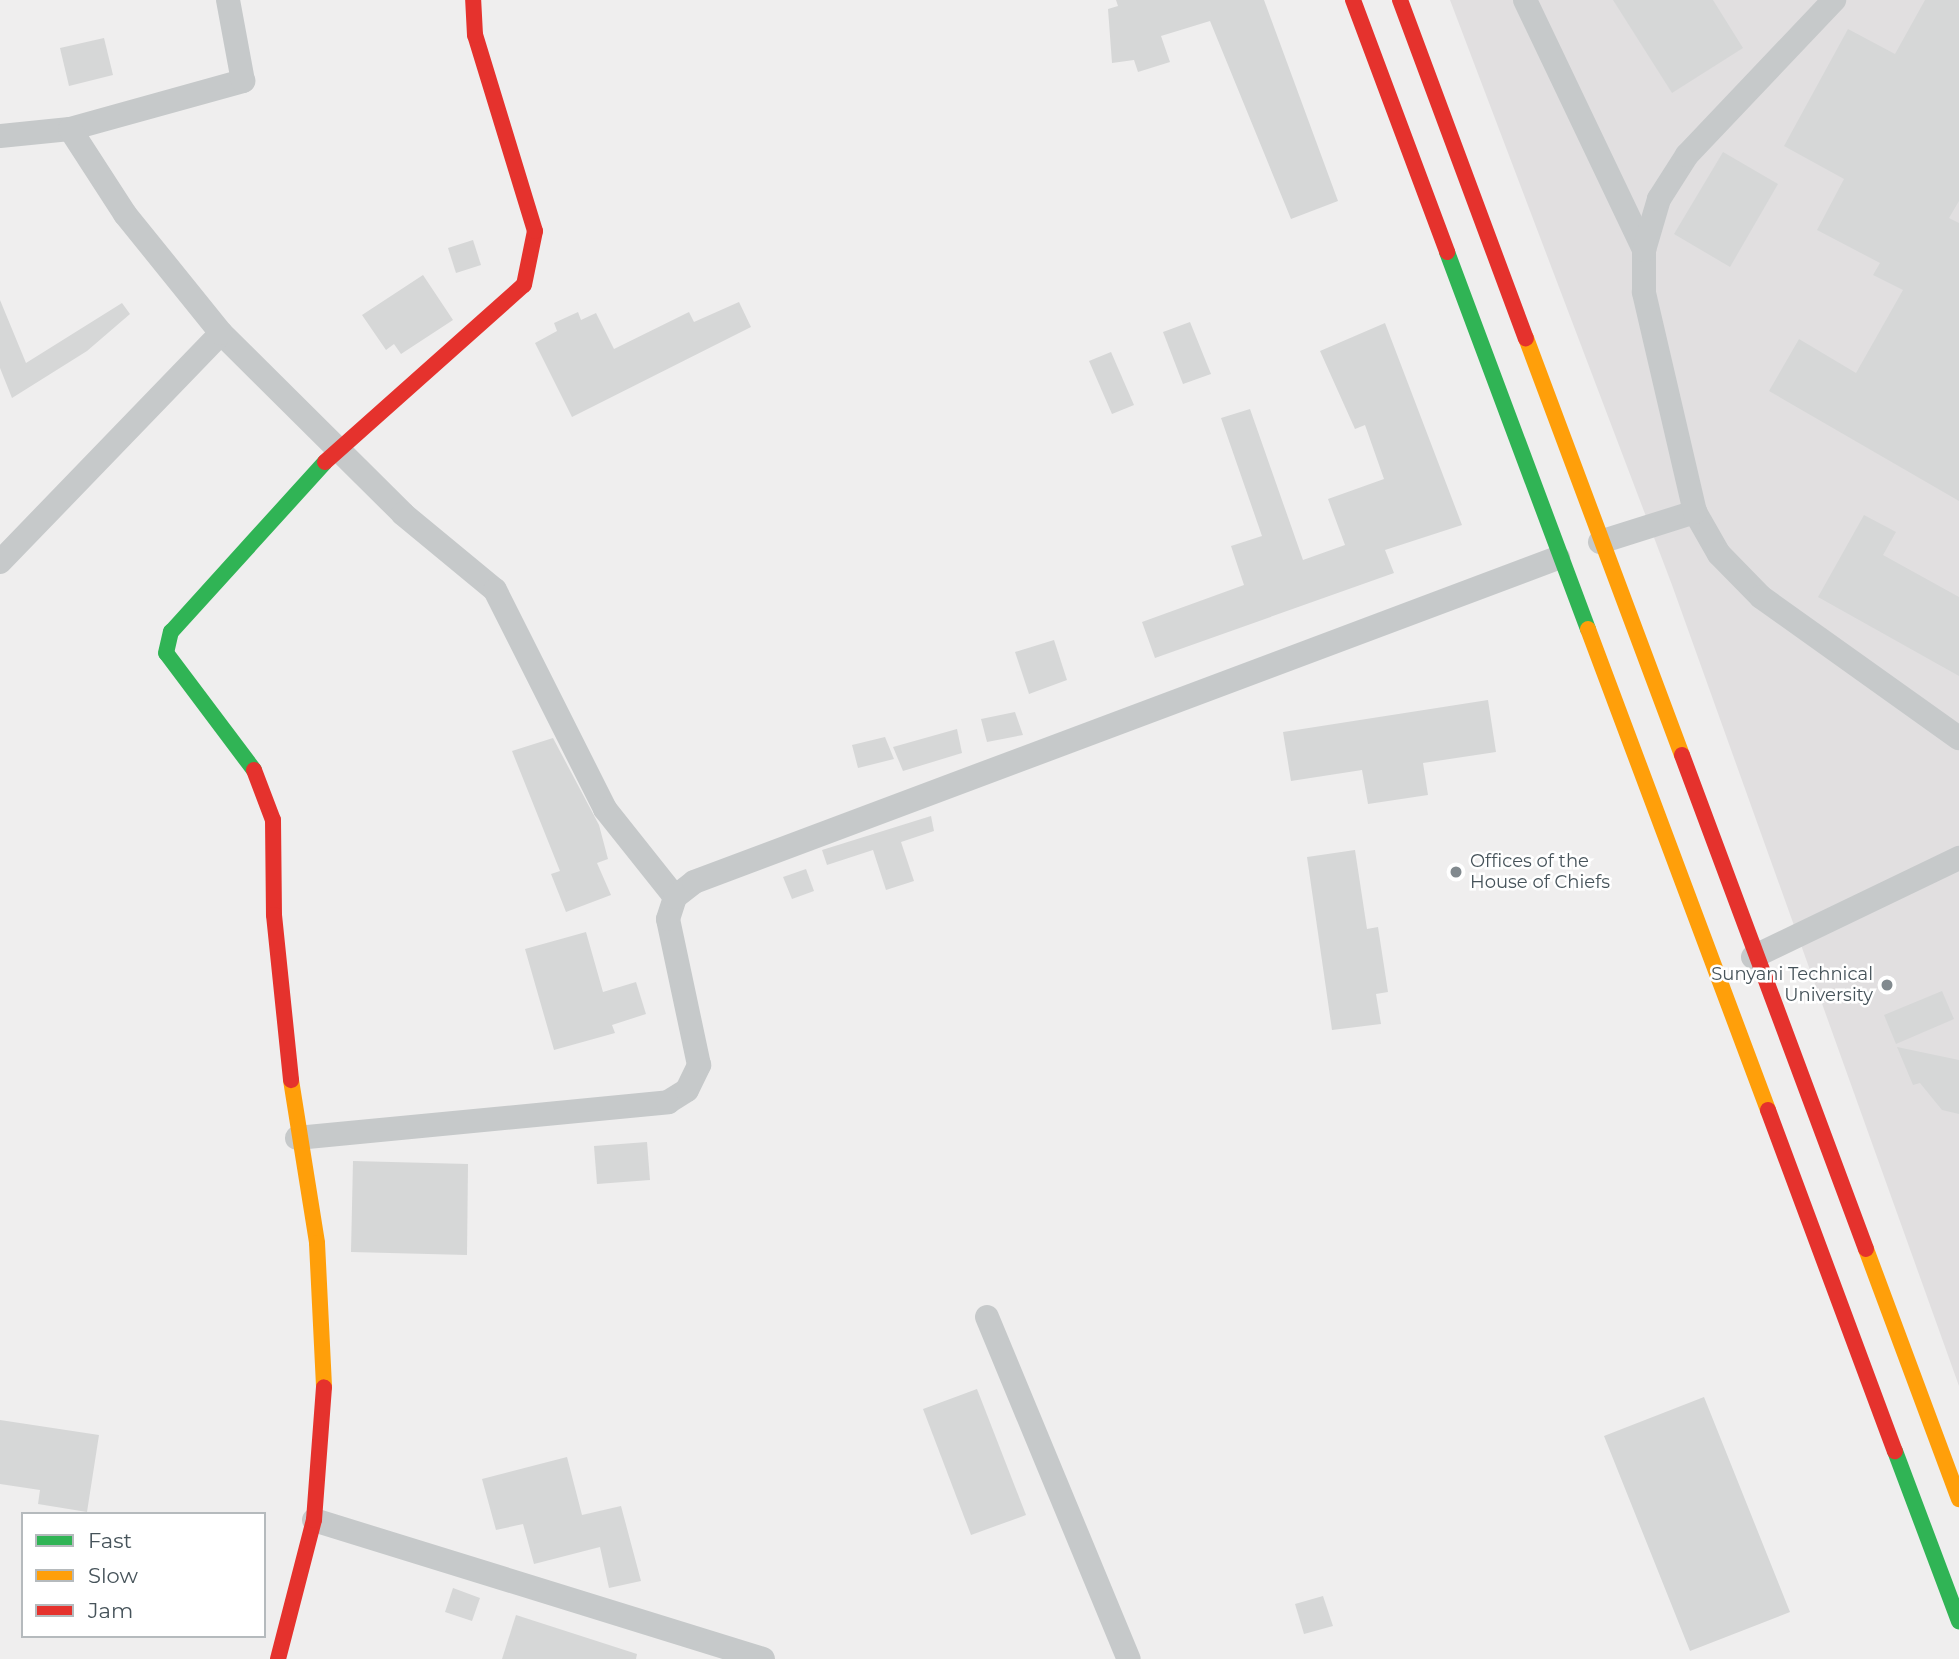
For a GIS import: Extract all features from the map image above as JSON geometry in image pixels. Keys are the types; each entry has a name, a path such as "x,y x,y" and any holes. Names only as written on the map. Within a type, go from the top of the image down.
{"main road":[{"path":"278,1659 314,1520 326,1360 317,1244 297,1138 274,915 273,820 249,757 166,653 171,632 337,450 463,343 524,285 533,260 535,231 474,35 473,0"},
{"path":"1353,0 1558,558 1959,1621"},
{"path":"1400,0 1753,957 1959,1499"}],"street":[{"path":"0,136 71,129 243,81 228,0"},
{"path":"1525,0 1644,250"},
{"path":"1834,0 1688,155 1659,199 1644,250 1644,292 1695,512 1719,554 1761,597 1959,738"},
{"path":"71,129 125,214 221,333 337,450 495,590 605,809 675,897"},
{"path":"0,562 221,333"},
{"path":"1600,542 1695,512"},
{"path":"297,1138 668,1102 687,1090 698,1065 668,919 675,897 694,882 1558,558"},
{"path":"1753,957 1959,858"},
{"path":"987,1317 1129,1659"},
{"path":"314,1520 763,1659"}],"shaded area":[{"name":"Sunyani Technical University","path":"1450,0 1959,0 1959,1386 1672,585"}],"building":[{"path":"1116,0 1264,0 1338,201 1291,219 1210,21 1161,36 1170,62 1138,72 1134,60 1112,63 1108,9 1118,6"},
{"path":"1613,0 1713,0 1743,48 1672,93"},
{"path":"1925,0 1959,0 1959,201 1949,218 1959,223 1959,501 1769,391 1799,339 1856,373 1903,290 1873,275 1880,263 1817,230 1844,179 1784,146 1848,29 1895,54"},
{"path":"104,38 113,75 69,86 60,48"},
{"path":"1723,152 1778,184 1730,267 1674,234"},
{"path":"473,240 481,265 456,273 448,248"},
{"path":"423,275 453,320 401,354 394,344 386,350 362,315"},
{"path":"0,300 26,363 122,303 130,314 87,351 12,398 0,368"},
{"path":"739,302 751,327 572,417 535,343 557,331 554,323 578,312 581,320 596,313 614,349 689,312 694,322"},
{"path":"1190,322 1211,374 1183,384 1163,332"},
{"path":"1385,323 1462,525 1385,550 1394,573 1155,658 1142,622 1244,585 1231,546 1262,536 1221,418 1250,409 1303,560 1345,545 1328,499 1384,479 1365,425 1355,429 1320,351"},
{"path":"1111,352 1134,405 1112,414 1089,361"},
{"path":"1864,515 1896,532 1883,555 1959,597 1959,676 1818,597"},
{"path":"1054,640 1067,680 1029,694 1015,652"},
{"path":"1488,700 1496,752 1423,763 1428,795 1368,804 1362,770 1291,781 1283,732"},
{"path":"1015,712 1023,735 987,742 981,719"},
{"path":"957,729 962,753 903,771 893,747"},
{"path":"885,737 894,759 858,768 852,745"},
{"path":"553,738 599,825 608,859 597,863 611,895 566,912 551,874 560,871 512,751"},
{"path":"931,816 934,831 901,842 914,881 886,890 873,850 827,865 822,850"},
{"path":"1355,850 1367,929 1378,927 1388,992 1376,994 1381,1024 1332,1030 1307,857"},
{"path":"806,869 814,891 792,899 783,877"},
{"path":"586,932 603,992 636,982 646,1014 612,1025 615,1033 554,1050 525,949"},
{"path":"1942,991 1954,1019 1896,1044 1884,1015"},
{"path":"1897,1047 1959,1060 1959,1114 1942,1110 1920,1083 1913,1085"},
{"path":"647,1142 650,1180 597,1184 594,1146"},
{"path":"353,1161 468,1164 467,1255 351,1252"},
{"path":"977,1389 1026,1515 971,1535 923,1409"},
{"path":"1704,1397 1790,1612 1690,1651 1604,1436"},
{"path":"0,1420 99,1435 87,1512 38,1504 40,1490 0,1484"},
{"path":"567,1457 582,1515 621,1506 641,1581 609,1588 600,1547 534,1564 523,1524 496,1530 482,1479"},
{"path":"453,1588 480,1598 472,1621 445,1612"},
{"path":"1323,1596 1333,1626 1304,1634 1295,1604"},
{"path":"516,1615 637,1654 636,1659 502,1659"}],"traffic: fast":[{"path":"1447,252 1588,629"},
{"path":"254,770 166,653 171,632 325,462"},
{"path":"1895,1451 1959,1621"}],"traffic: slow":[{"path":"1526,338 1682,755"},
{"path":"1588,629 1768,1110"},
{"path":"291,1080 317,1243 324,1387"},
{"path":"1866,1249 1959,1499"}],"traffic: jam":[{"path":"325,462 524,285 535,231 475,35 473,0"},
{"path":"1353,0 1447,252"},
{"path":"1400,0 1526,338"},
{"path":"1682,755 1866,1249"},
{"path":"254,770 273,820 274,915 291,1080"},
{"path":"1768,1110 1895,1451"},
{"path":"278,1659 314,1520 324,1387"}],"place":[{"name":"Offices of the House of Chiefs","path":"1456,872"},
{"name":"Sunyani Technical University","path":"1887,985"}]}
